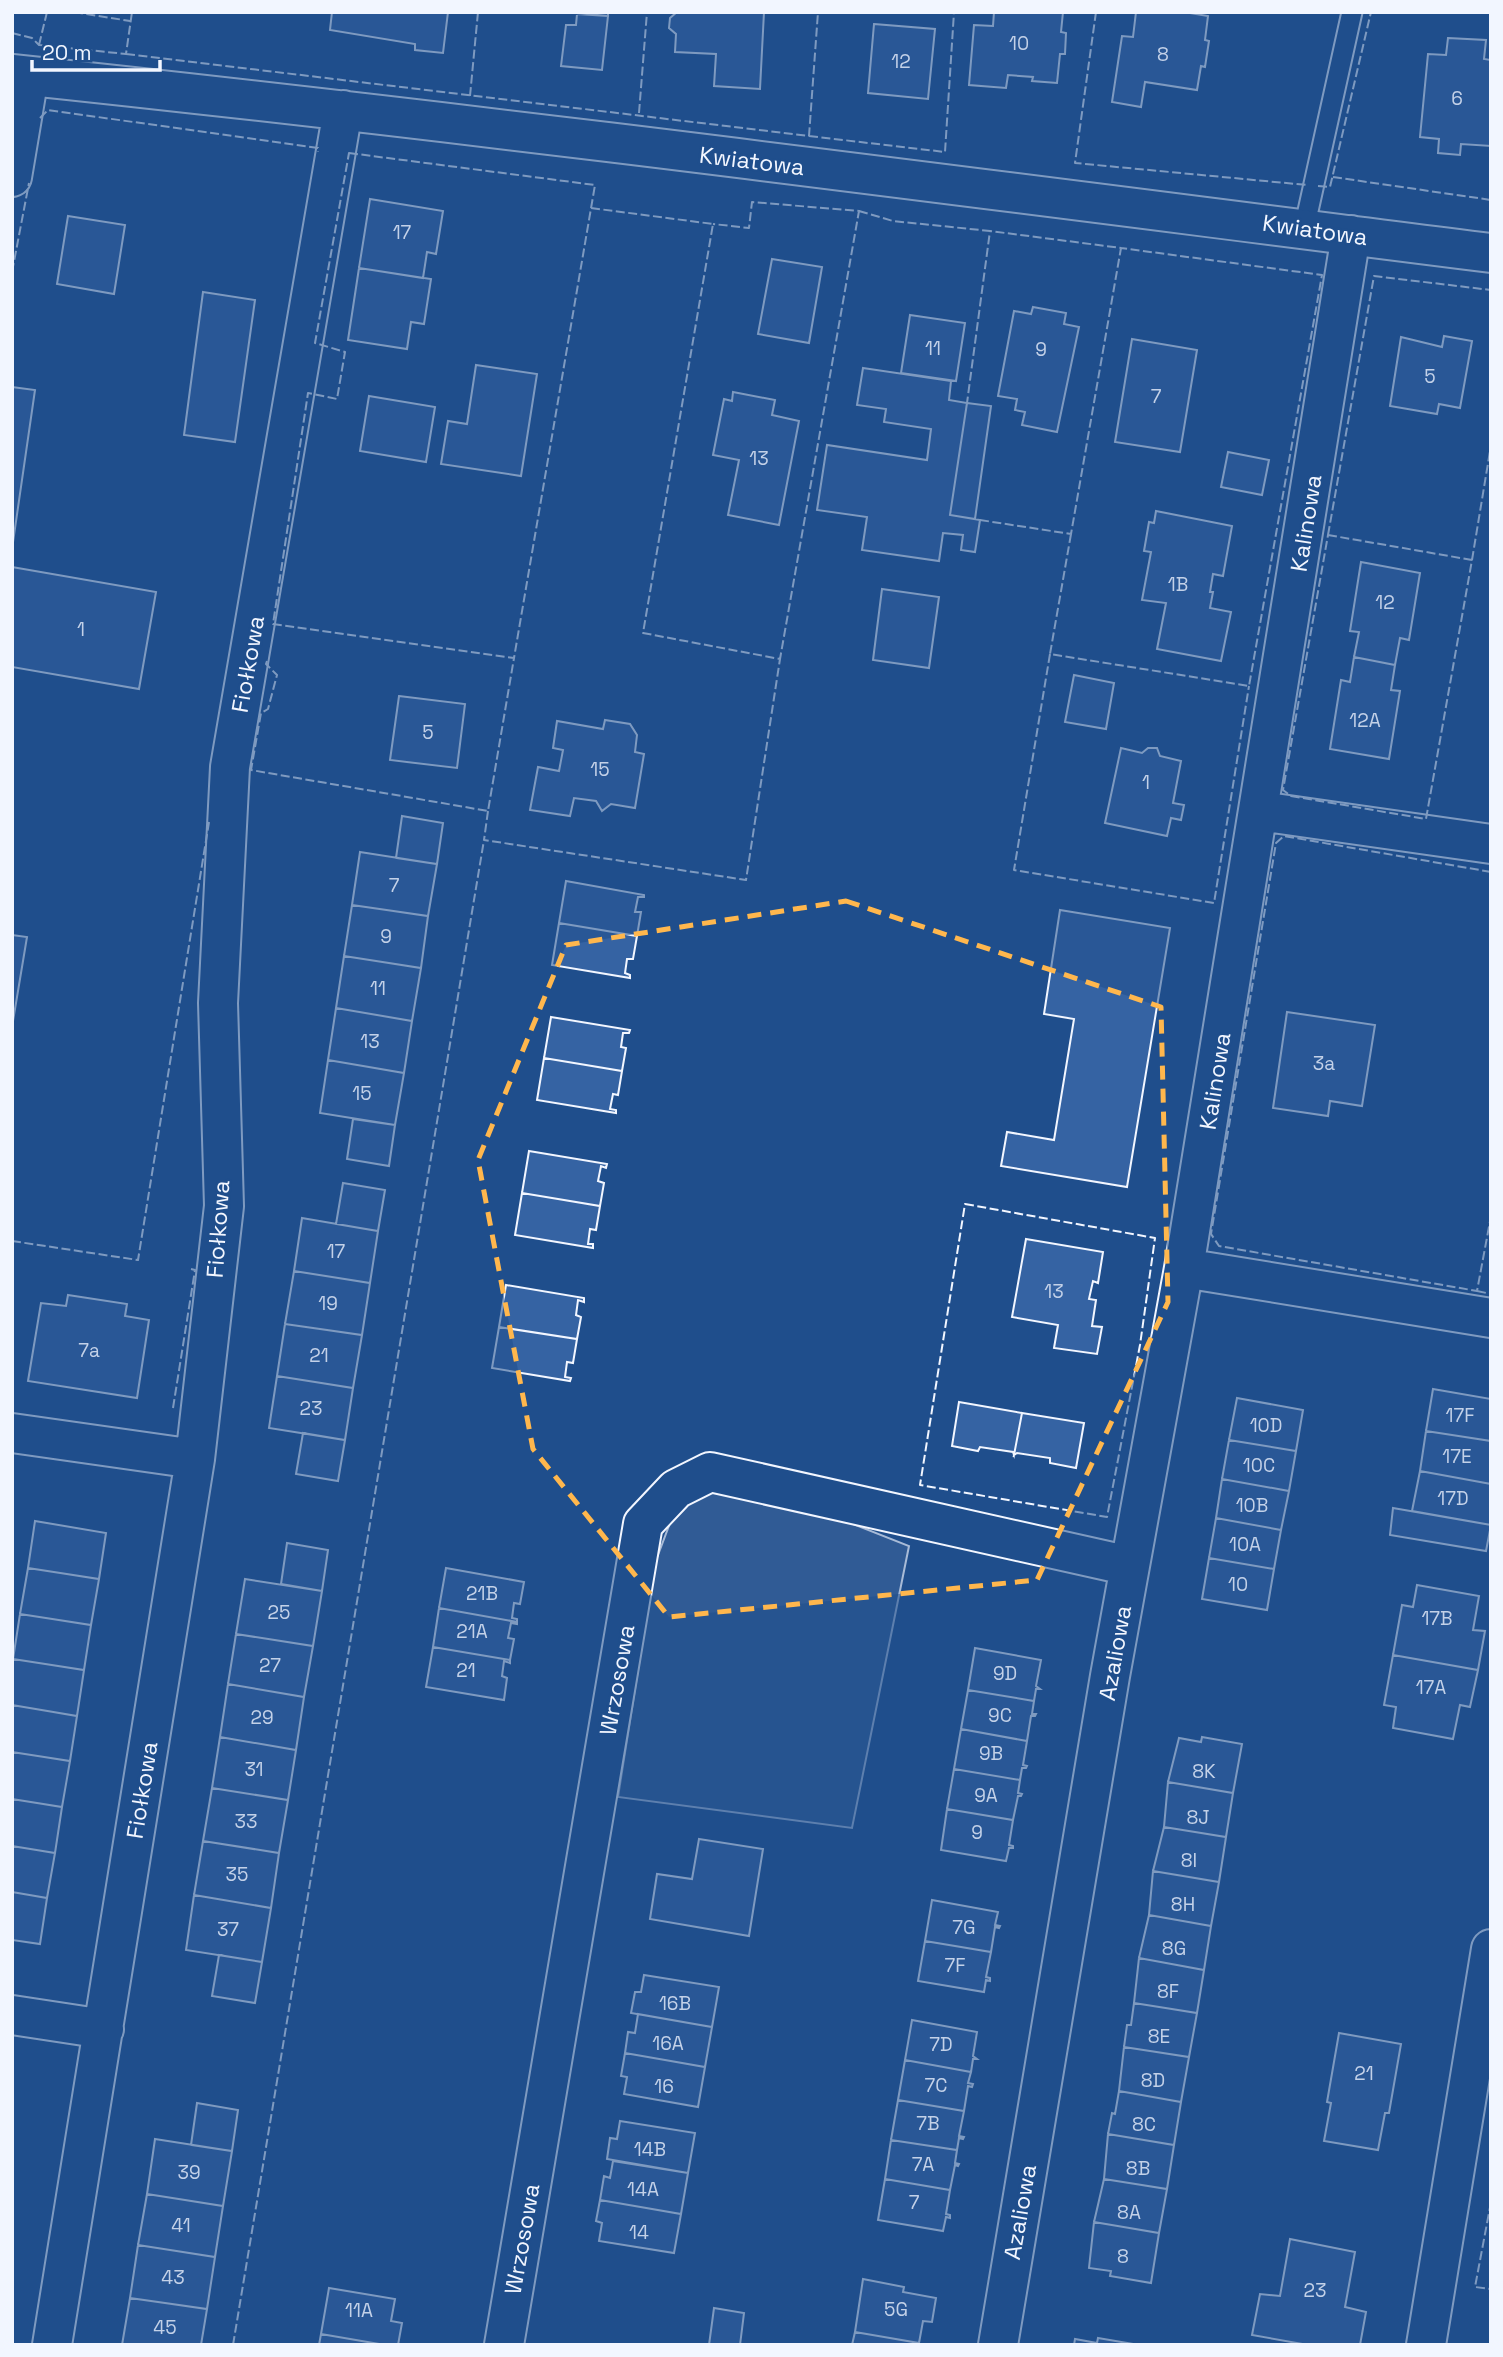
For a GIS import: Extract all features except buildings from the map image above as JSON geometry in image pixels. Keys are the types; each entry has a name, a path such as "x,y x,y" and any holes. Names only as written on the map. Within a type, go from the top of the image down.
{"street":[{"name":"Kwiatowa","path":"21,75 343,110 1491,253"},
{"path":"12,177 21,75"},
{"name":"Fiołkowa","path":"52,2345 195,1459 224,1206 218,1003 230,766 343,110"},
{"name":"Kalinowa","path":"1184,1268 1351,235"},
{"path":"1259,811 1491,844"},
{"path":"1184,1268 1491,1318"},
{"name":"Azaliowa","path":"998,2345 1130,1566 1184,1268"},
{"path":"12,1433 195,1459"},
{"name":"Wrzosowa","path":"504,2345 643,1524 676,1489 710,1472 1130,1566"},
{"path":"1426,2345 1491,1949"},
{"path":"12,2015 104,2029"}],"lane":[{"path":"1304,229 1352,12"}],"highlighted area":[{"path":"846,901 1161,1007 1168,1302 1037,1580 669,1617 533,1449 478,1160 566,945"}],"shaded area":[{"path":"710,1487 792,1500 909,1546 852,1828 618,1797 655,1563 673,1515"}],"fence":[{"path":"39,45 47,12"},
{"path":"74,12 130,21"},
{"path":"12,33 32,38 39,45 126,54 132,12"},
{"path":"470,96 478,12"},
{"path":"639,113 647,12"},
{"path":"126,54 809,136 818,12"},
{"path":"809,136 945,152 954,12"},
{"path":"1096,12 1075,163 1307,185"},
{"path":"1318,186 1330,187 1371,12"},
{"path":"40,118 48,110 318,148 318,152"},
{"path":"349,153 595,185 514,658 273,624 308,393 337,399 345,352 315,343 349,153"},
{"path":"1333,177 1491,200"},
{"path":"12,272 29,183"},
{"path":"591,208 713,224 643,633 780,659 859,211 752,202 749,228 713,224"},
{"path":"859,211 893,221 990,231 967,403"},
{"path":"980,520 1071,534 1121,248 990,231"},
{"path":"1071,534 1050,654 1249,686 1322,275 1121,248"},
{"path":"1328,535 1374,276 1491,290"},
{"path":"1472,560 1491,445"},
{"path":"1328,535 1472,560 1426,819 1291,796 1283,790 1328,535"},
{"path":"1050,654 1014,870 1214,903 1249,686"},
{"path":"267,661 266,664 277,675 268,709 261,713 251,770 488,811 514,658"},
{"path":"488,811 484,840 746,880 780,659"},
{"path":"12,1241 138,1260 209,822"},
{"path":"1491,872 1284,836 1276,843 1211,1234 1219,1246 1477,1291 1491,1216"},
{"path":"233,2345 484,840"},
{"path":"965,1204 1155,1238 1140,1345 1107,1517 920,1485 965,1204"},
{"path":"173,1408 195,1270 191,1269"},
{"path":"1477,1291 1491,1294"},
{"path":"1491,2202 1475,2287 1491,2289"}]}
